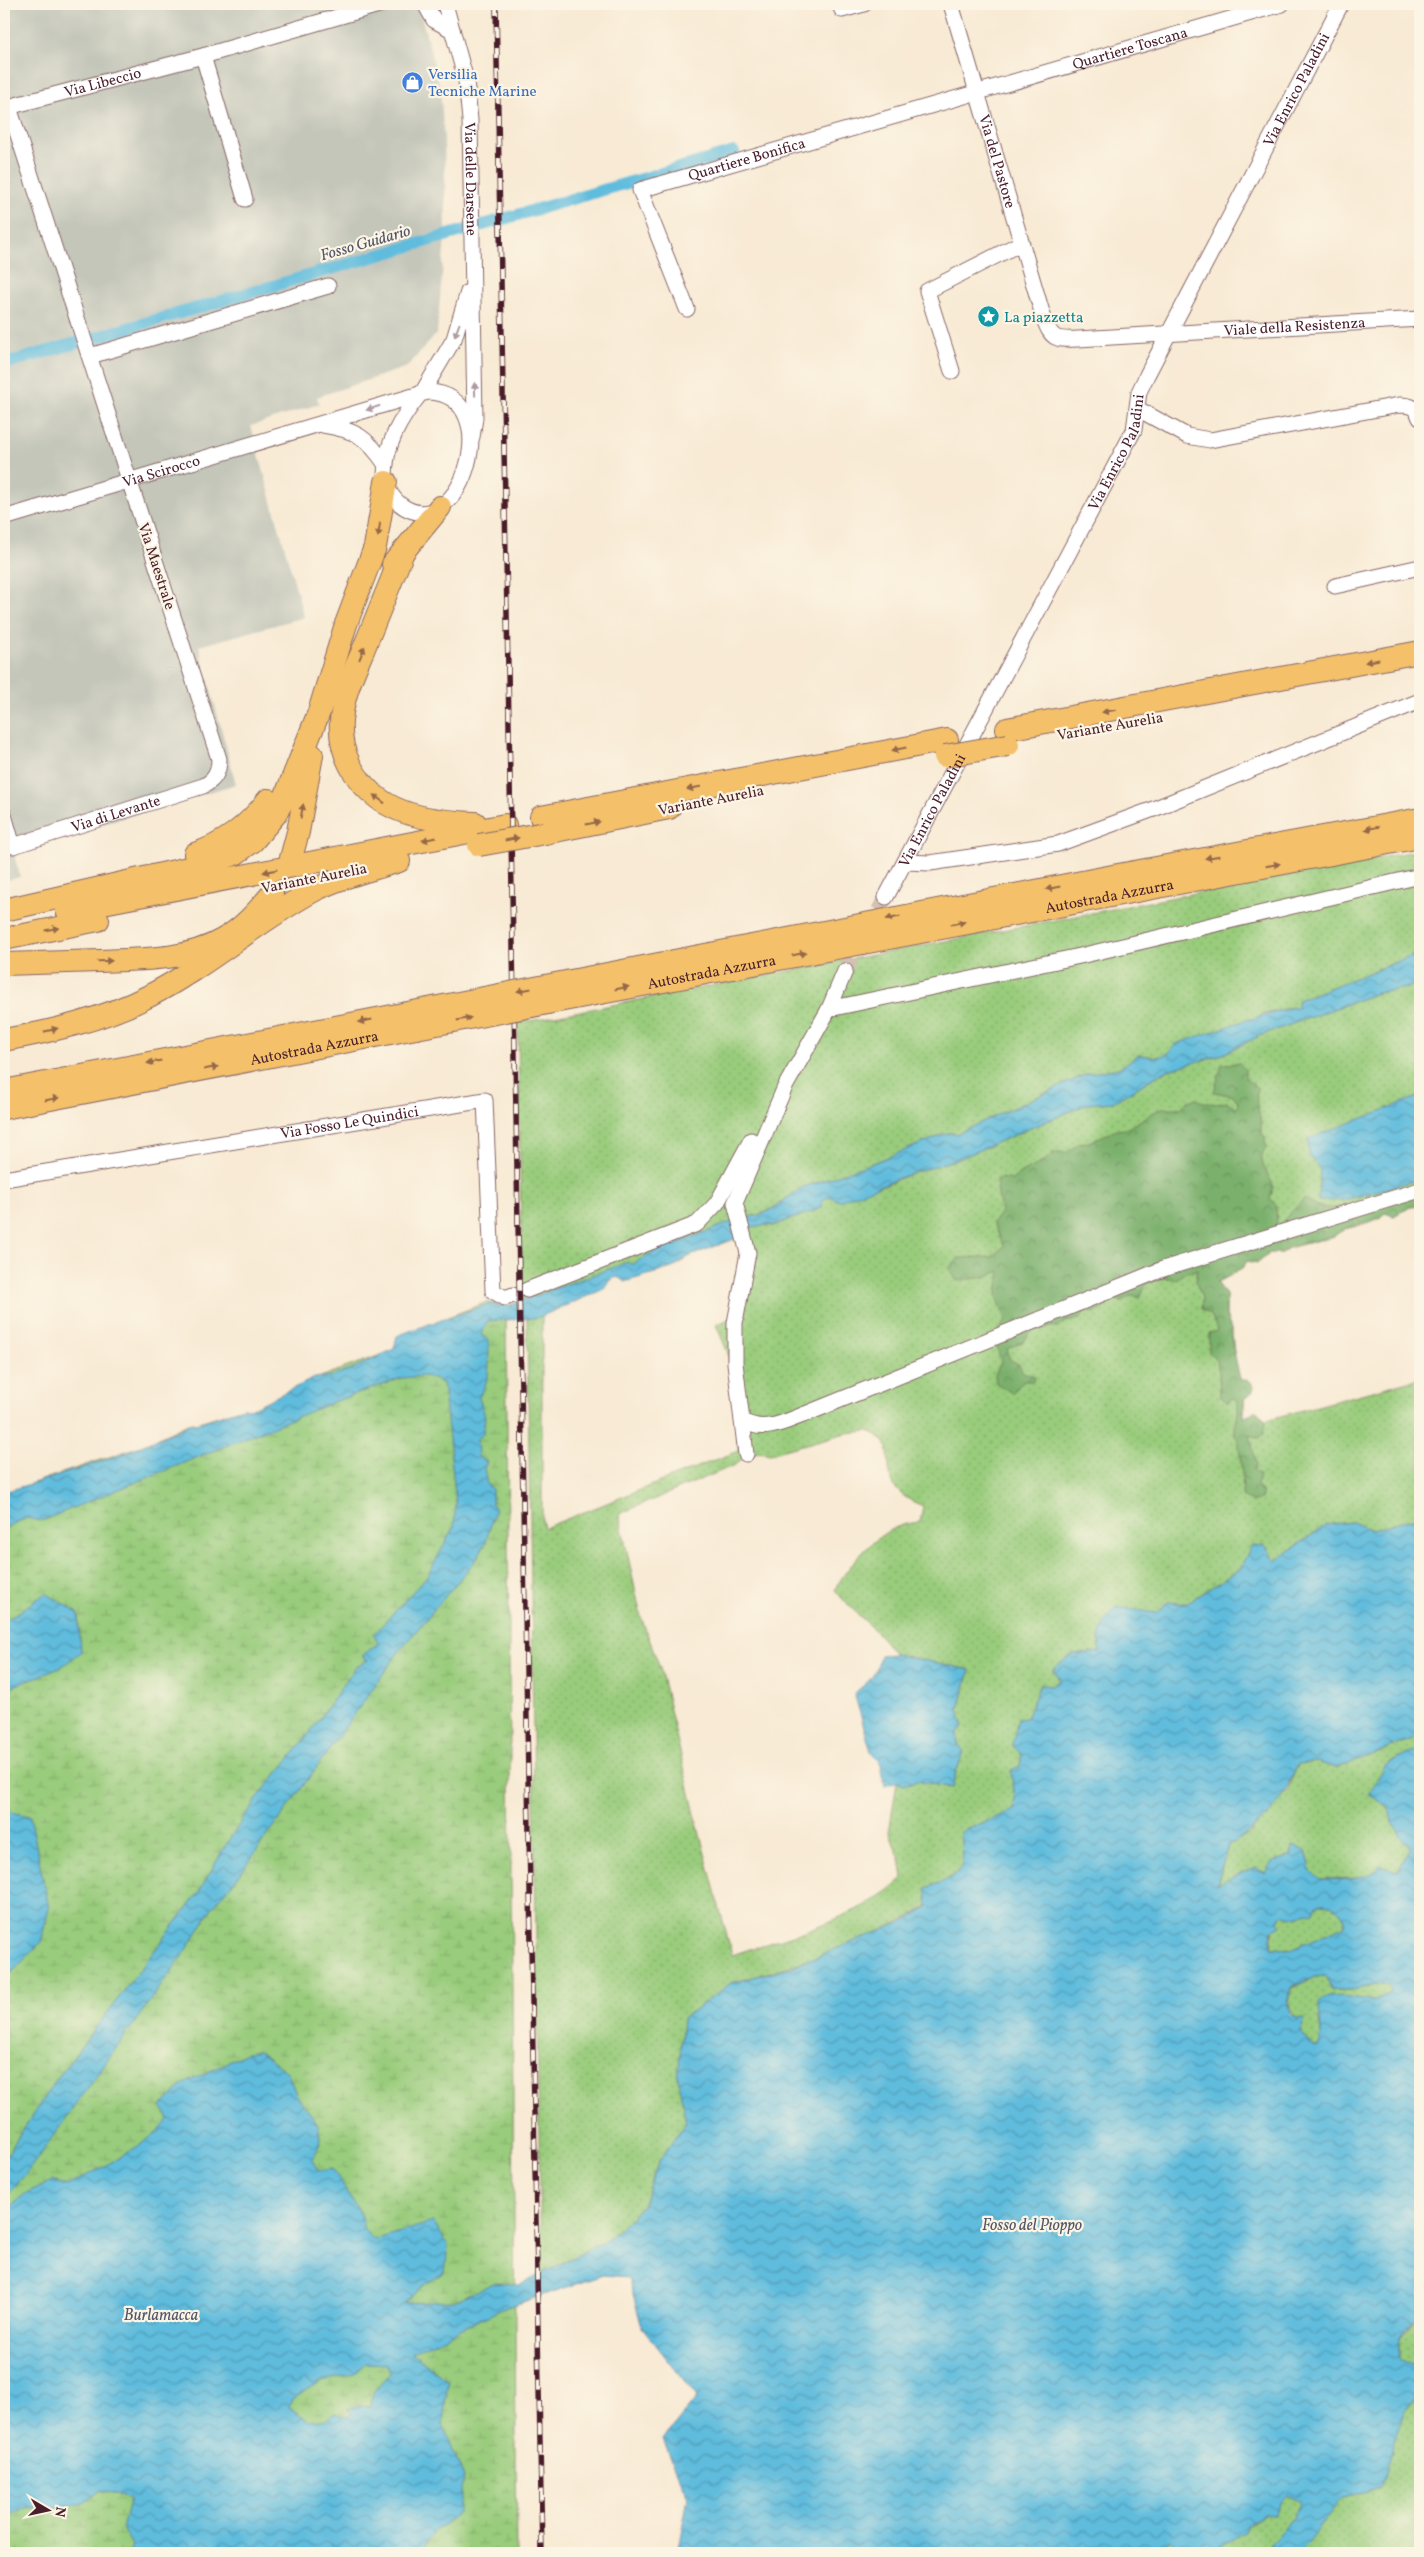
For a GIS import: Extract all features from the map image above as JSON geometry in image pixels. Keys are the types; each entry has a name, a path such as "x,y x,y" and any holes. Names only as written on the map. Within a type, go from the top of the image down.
{"highway":[{"path":"4,910 203,865 235,854 261,832 279,809 319,712 346,624 376,547 386,473"},
{"path":"330,678 372,598 403,552 440,507"},
{"path":"403,552 346,694 341,723 345,750 359,780 370,793 386,805 477,833"},
{"name":"Variante Aurelia","path":"1008,737 1420,652"},
{"name":"Variante Aurelia","path":"4,922 477,833 543,825 946,748 1420,668"},
{"path":"291,858 304,806 319,712"},
{"path":"4,897 175,860 209,849 227,840 250,821 268,800 319,712"},
{"name":"Autostrada Azzurra","path":"4,1108 414,1020 573,989 1112,876 1420,819"},
{"name":"Variante Aurelia","path":"4,939 399,861 477,833 506,825 543,825"},
{"name":"Autostrada Azzurra","path":"573,989 1420,837"},
{"path":"4,1040 82,1022 134,1002 209,961 313,892 338,880 399,861"},
{"path":"4,964 151,959 193,951 210,946 232,934 255,914 272,894"},
{"name":"Autostrada Azzurra","path":"4,1091 414,1020"}],"street":[{"name":"Via Libeccio","path":"6,108 203,56 382,4"},
{"path":"425,4 434,20 452,30"},
{"name":"Via delle Darsene","path":"445,4 466,80 469,103 473,216 475,418 472,437"},
{"path":"839,4 842,10 864,4"},
{"name":"Via del Pastore","path":"951,4 1044,319 1050,333 1059,339 1168,334"},
{"name":"Quartiere Toscana","path":"977,92 1282,4"},
{"name":"Via Enrico Paladini","path":"886,897 1134,430 1141,388 1341,4"},
{"path":"203,56 245,199"},
{"name":"Quartiere Bonifica","path":"688,310 640,190 977,92"},
{"name":"Via Maestrale","path":"6,108 82,331 219,759 216,776"},
{"path":"952,371 927,291 1021,242"},
{"name":"Via delle Darsene","path":"421,393 456,334 473,266"},
{"path":"89,353 328,286"},
{"name":"Viale della Resistenza","path":"1168,334 1420,319"},
{"path":"421,393 439,393 454,401 463,413 472,437 468,463 462,478 450,498 440,507 427,513 408,509 396,500 386,473 397,428 421,393"},
{"name":"Via Scirocco","path":"4,518 130,482 421,393"},
{"path":"1138,409 1187,436 1210,440 1399,405 1409,405 1416,409 1420,418"},
{"name":"Via Scirocco","path":"319,424 347,429 359,434 369,442 386,473"},
{"path":"1335,586 1420,567"},
{"path":"905,862 930,863 1058,844 1151,810 1420,701"},
{"name":"Via di Levante","path":"4,815 14,846 203,786 216,776"},
{"path":"829,1009 1080,956 1420,876"},
{"path":"746,1454 735,1363 735,1323 747,1261 748,1244 735,1203 743,1180 795,1068 829,1009 846,971"},
{"name":"Via Fosso Le Quindici","path":"4,1180 485,1100 493,1291 506,1298 697,1224 717,1203 786,1073 795,1068"},
{"path":"743,1421 752,1426 764,1428 808,1413 1163,1269 1420,1190"}],"shaded area":[{"path":"4,4 418,4 440,87 444,138 446,227 437,333 407,367 317,397 319,404 251,426 304,617 199,646 236,784 13,851 20,877 4,881"}],"green space":[{"path":"1420,850 1420,953 1298,1000 1297,1006 1268,1013 1173,1050 1163,1057 1138,1055 1119,1068 1087,1074 956,1134 948,1133 785,1199 761,1214 744,1217 632,1265 628,1263 522,1301 518,1023"},
{"path":"1420,982 1420,1096 1308,1140 1310,1156 1320,1169 1321,1185 1356,1197 1420,1179 1420,1205 1410,1206 1394,1216 1385,1213 1368,1223 1344,1229 1334,1236 1288,1248 1281,1253 1269,1253 1258,1263 1247,1261 1242,1269 1217,1283 1226,1295 1226,1316 1232,1332 1235,1364 1244,1398 1244,1426 1420,1378 1420,1518 1405,1520 1372,1530 1352,1522 1326,1525 1275,1561 1240,1569 1185,1604 1168,1602 1156,1613 1099,1639 1101,1652 1072,1655 1052,1670 1060,1679 1052,1686 1040,1685 1026,1718 1020,1766 1011,1771 1015,1798 1014,1810 961,1832 963,1856 960,1869 948,1879 926,1888 928,1906 881,1931 832,1951 731,1983 679,2082 686,2122 659,2161 641,2208 608,2239 541,2274 527,1318 542,1316 542,1520 544,1528 738,1451 738,1435 728,1353 716,1325 737,1315 745,1235 752,1227 758,1224 772,1226 822,1208 822,1201 829,1196 884,1185 910,1174 963,1157 1087,1104 1113,1102 1165,1071 1223,1054 1259,1036 1377,993 1407,988","holes":["868,1431 883,1440 888,1450 889,1471 893,1484 908,1499 923,1506 920,1522 900,1526 880,1537 853,1563 835,1590 881,1637 894,1654 970,1670 959,1709 962,1726 957,1734 958,1744 964,1752 952,1788 917,1781 904,1785 897,1782 889,1832 900,1859 903,1878 887,1892 845,1915 799,1933 732,1955 699,1831 660,1668 641,1617 619,1514 735,1465 751,1454 759,1452 770,1454 846,1433"]},
{"path":"1239,1063 1245,1069 1245,1078 1257,1088 1256,1094 1261,1132 1265,1138 1266,1147 1262,1162 1273,1187 1270,1198 1276,1205 1277,1227 1304,1199 1319,1206 1334,1208 1345,1204 1352,1207 1420,1193 1420,1205 1410,1206 1394,1216 1385,1213 1368,1223 1344,1229 1334,1236 1288,1248 1281,1253 1269,1253 1258,1263 1247,1261 1242,1269 1217,1282 1226,1295 1226,1316 1232,1332 1232,1342 1240,1379 1250,1381 1254,1387 1252,1393 1244,1399 1244,1418 1256,1410 1266,1421 1264,1434 1259,1438 1250,1435 1256,1464 1254,1471 1259,1475 1257,1486 1262,1491 1262,1498 1256,1501 1249,1501 1242,1497 1239,1444 1235,1433 1238,1409 1237,1399 1232,1398 1228,1403 1220,1397 1217,1362 1209,1352 1209,1333 1217,1331 1211,1315 1201,1309 1202,1298 1196,1282 1197,1270 1184,1273 1177,1279 1164,1278 1146,1284 1140,1297 1131,1296 1121,1301 1115,1299 1096,1313 1085,1311 1080,1319 1065,1322 1058,1327 1031,1330 1024,1341 1007,1349 1010,1360 1017,1363 1023,1372 1035,1376 1033,1381 1024,1381 1012,1393 996,1383 995,1375 1001,1362 996,1341 1006,1320 997,1296 1000,1271 985,1277 957,1281 949,1269 959,1258 992,1257 1004,1246 993,1223 1001,1212 996,1182 1001,1178 1012,1180 1044,1161 1053,1153 1066,1153 1079,1143 1089,1142 1116,1130 1126,1129 1161,1108 1181,1108 1188,1101 1196,1099 1211,1104 1227,1102 1237,1108 1238,1102 1234,1096 1214,1092 1222,1064"},
{"path":"487,1302 506,1305 517,2553 4,2553 4,1493 144,1445 190,1423 196,1423 243,1408 251,1410 315,1379 394,1350 398,1336"},
{"path":"1420,1736 1420,1748 1386,1765 1392,1823 1410,1847 1398,1871 1373,1874 1363,1878 1321,1879 1311,1869 1306,1851 1293,1846 1291,1857 1274,1861 1266,1873 1217,1885 1228,1845 1250,1833 1288,1789 1298,1764 1316,1762 1337,1768"},
{"path":"1322,1904 1332,1905 1337,1909 1341,1914 1344,1926 1291,1949 1273,1948 1273,1930 1282,1914 1291,1917 1313,1912 1315,1906"},
{"path":"1326,1976 1331,1990 1350,1990 1389,1983 1392,1989 1388,1996 1375,2001 1330,1996 1319,2019 1321,2034 1319,2047 1313,2047 1300,2031 1303,2026 1290,2009 1290,1995 1292,1988 1315,1977"},
{"path":"1420,2313 1420,2352 1414,2358 1416,2366 1400,2362 1400,2339"},
{"path":"1420,2390 1420,2553 1299,2553 1341,2499 1380,2486 1399,2423"},
{"path":"1286,2495 1301,2502 1293,2518 1264,2553 1190,2553 1196,2548 1214,2548 1263,2515 1274,2516 1280,2501"},
{"path":"1170,2540 1190,2553 1156,2553"}],"water":[{"path":"1420,953 1420,982 1407,988 1377,993 1259,1036 1223,1054 1165,1071 1113,1102 1087,1104 963,1157 910,1174 839,1201 829,1196 822,1201 822,1208 772,1226 769,1224 752,1227 745,1235 690,1256 672,1268 624,1282 615,1277 612,1278 604,1289 537,1318 488,1321 481,1335 489,1341 488,1376 479,1397 485,1416 483,1434 477,1439 478,1457 487,1462 484,1468 487,1485 492,1488 492,1504 495,1509 486,1542 476,1560 401,1649 241,1873 211,1909 188,1948 26,2174 4,2199 4,2159 52,2085 197,1895 230,1838 262,1792 306,1738 356,1666 368,1660 362,1656 378,1643 374,1634 428,1575 454,1526 456,1503 443,1383 426,1376 402,1378 336,1401 41,1521 27,1518 4,1528 4,1492 123,1453 191,1423 195,1424 243,1408 250,1409 315,1378 333,1376 352,1369 394,1349 397,1336 407,1332 488,1304 507,1306 628,1262 632,1265 649,1254 744,1217 758,1216 771,1210 801,1188 878,1161 948,1133 956,1134 1087,1074 1119,1068 1138,1055 1155,1057 1165,1055 1176,1044 1240,1022 1297,1006 1298,1000"},
{"path":"1420,1096 1420,1179 1344,1200 1318,1201 1320,1169 1309,1156 1308,1139"},
{"name":"Fosso del Pioppo","path":"1420,1518 1420,1736 1337,1768 1316,1762 1298,1764 1285,1790 1271,1811 1253,1829 1228,1845 1217,1884 1255,1868 1266,1873 1274,1861 1291,1857 1293,1846 1306,1851 1311,1869 1321,1879 1360,1878 1379,1866 1398,1871 1410,1847 1392,1823 1389,1807 1368,1794 1386,1765 1420,1748 1420,2313 1403,2335 1400,2346 1400,2362 1416,2365 1414,2358 1420,2352 1420,2390 1404,2414 1399,2426 1380,2486 1341,2499 1299,2553 1264,2553 1293,2518 1300,2502 1286,2495 1280,2501 1274,2516 1263,2515 1247,2524 1245,2533 1214,2548 1196,2548 1190,2553 1170,2540 1156,2553 677,2553 688,2498 663,2440 697,2397 642,2327 628,2277 603,2275 502,2309 411,2353 448,2380 443,2424 464,2478 458,2513 435,2531 419,2553 130,2553 132,2545 122,2529 130,2498 101,2490 84,2503 55,2509 29,2507 4,2518 4,2213 26,2193 52,2181 67,2186 137,2147 161,2128 169,2119 161,2106 184,2084 246,2053 259,2051 288,2073 296,2094 318,2124 321,2144 312,2159 318,2171 333,2169 360,2213 364,2230 374,2240 433,2222 448,2245 445,2272 422,2287 404,2303 454,2301 496,2282 520,2285 608,2239 641,2208 659,2161 686,2122 678,2080 683,2018 731,1983 791,1967 902,1922 928,1907 926,1888 948,1879 960,1870 963,1856 961,1832 1014,1810 1015,1798 1011,1770 1020,1766 1022,1755 1012,1745 1018,1719 1026,1718 1040,1685 1052,1686 1060,1680 1053,1669 1072,1655 1100,1652 1100,1633 1107,1618 1116,1607 1156,1613 1168,1602 1185,1604 1240,1569 1251,1546 1265,1545 1275,1561 1326,1525 1352,1522 1372,1530 1405,1520","holes":["1322,1904 1332,1905 1337,1909 1341,1914 1344,1926 1291,1949 1273,1948 1272,1931 1281,1926 1278,1921 1282,1914 1291,1917 1313,1912 1315,1906","1326,1976 1331,1990 1350,1990 1388,1983 1391,1989 1388,1996 1377,2000 1337,1996 1324,1999 1319,2003 1321,2034 1319,2046 1314,2047 1300,2031 1305,2018 1297,2018 1290,2013 1288,2002 1292,1987 1315,1977","365,2363 386,2364 391,2373 373,2392 371,2406 358,2405 348,2409 352,2414 347,2417 335,2412 328,2419 309,2421 290,2407 293,2399 322,2381 355,2374"]},
{"path":"46,1593 78,1613 81,1652 60,1668 4,1690 4,1622"},
{"path":"894,1654 970,1670 959,1709 963,1726 957,1734 958,1744 964,1752 952,1788 917,1781 904,1785 897,1782 885,1786 881,1764 871,1751 854,1693 872,1677 877,1668 880,1655"},
{"path":"4,1811 30,1816 49,1908 41,1942 4,1981"}],"waterway":[{"name":"Fosso Guidario","path":"4,364 734,152"}],"tunnel":[{"path":"272,894 283,877 291,858"},
{"path":"845,971 886,897"}],"railway":[{"path":"496,4 542,2553"}],"place":[{"name":"Versilia Tecniche Marine","path":"412,83"},
{"name":"La piazzetta","path":"988,317"}],"water label":[{"name":"Burlamacca","path":"161,2314"}]}
